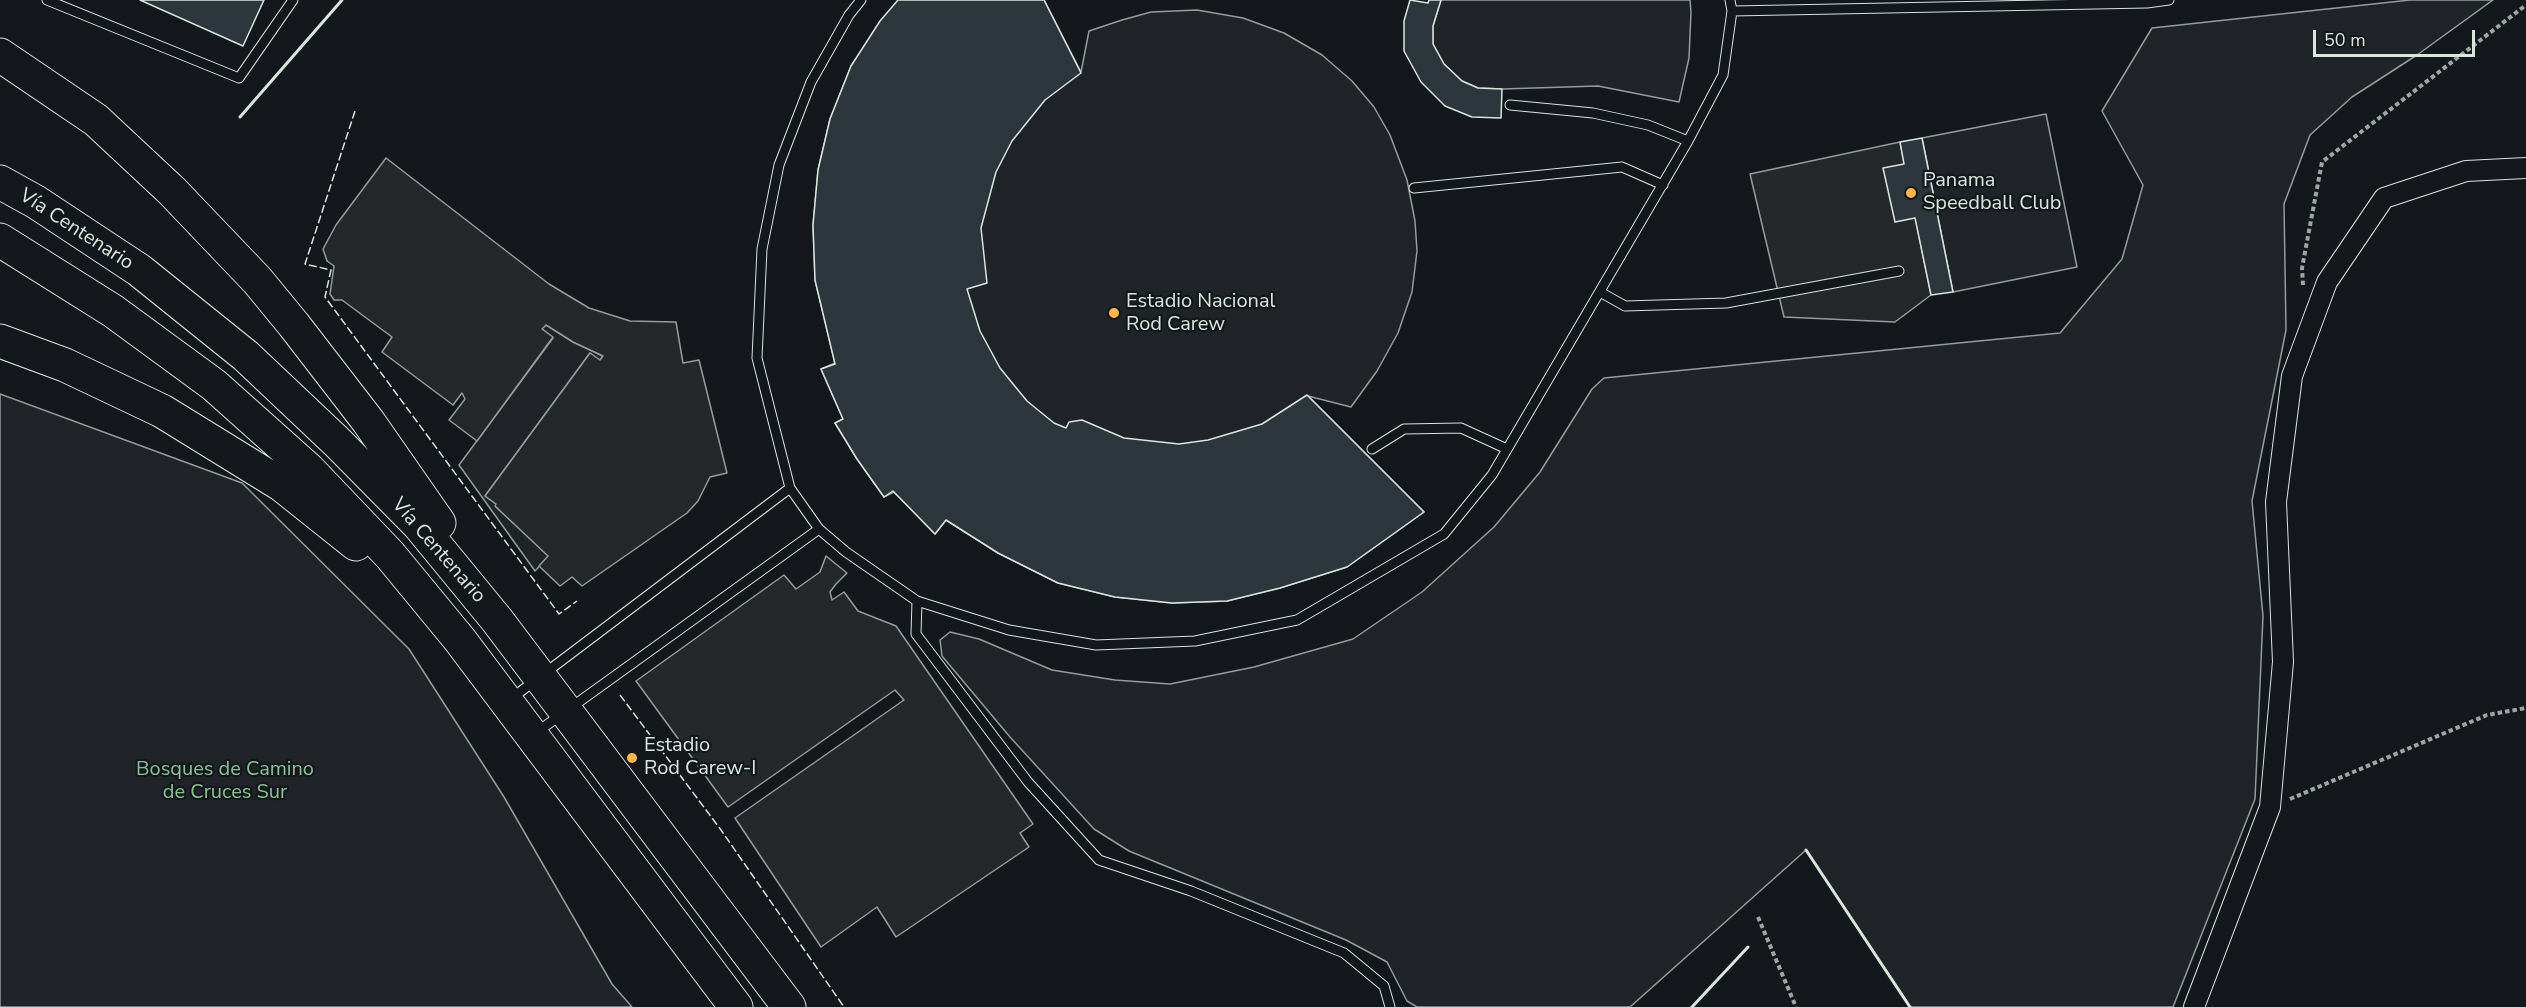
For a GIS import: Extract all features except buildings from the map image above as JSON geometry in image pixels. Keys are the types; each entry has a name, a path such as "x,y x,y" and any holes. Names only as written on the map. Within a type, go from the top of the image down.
{"highway":[{"path":"0,55 96,120 172,191 256,280 368,421 444,530 497,620"},
{"name":"Vía Centenario","path":"0,182 36,202 139,270 246,356 420,525 497,620 789,1007"},
{"name":"Vía Centenario","path":"0,240 113,311 214,385 308,469 390,555 460,640 736,1007"},
{"path":"0,341 65,365 162,411 282,485 378,561 460,640"}],"street":[{"path":"2194,1007 2270,807 2283,663 2276,502 2292,376 2327,282 2384,198 2466,171 2526,168"}],"lane":[{"path":"47,0 239,78 293,0"},
{"path":"861,0 849,15 811,82 779,165 762,249 757,358 790,488 819,530 917,602 1009,630 1096,645 1195,640 1297,620 1444,534 1492,475 1688,141 1723,75 1732,11 1730,0"},
{"path":"1732,11 2147,3 2169,0"},
{"path":"1510,105 1593,113 1648,125 1688,141"},
{"path":"1414,189 1622,167 1663,185"},
{"path":"1600,292 1625,306 1725,303 1899,271"},
{"path":"1372,449 1404,429 1461,428 1507,449"},
{"path":"507,701 790,488"},
{"path":"532,735 819,530"},
{"path":"917,602 916,634 1028,782 1099,860 1191,891 1344,953 1384,986 1390,1007"}],"path":[{"path":"2303,291 2301,268 2322,162 2526,5"},
{"path":"2270,807 2487,715 2526,708"},
{"path":"1758,917 1796,1007"}],"green space":[{"name":"Estadio Nacional Rod Carew","path":"898,0 1044,0 1081,72 1089,31 1122,20 1151,12 1197,10 1243,18 1284,33 1322,55 1352,81 1374,107 1390,135 1407,180 1415,221 1417,251 1412,292 1398,333 1377,371 1351,407 1308,396 1424,512 1347,567 1280,588 1227,601 1172,603 1115,597 1058,583 998,553 946,520 935,534 894,492 884,497 835,423 843,419 821,369 835,363 815,280 813,225 818,170 830,119 851,66"},
{"path":"1441,0 1690,0 1689,58 1679,102 1598,86 1478,88 1462,81 1444,64 1433,44 1433,26"},
{"path":"2410,0 2493,0 2417,55 2352,97 2310,135 2284,204 2286,330 2252,501 2263,616 2255,799 2173,1007 1910,1007 1806,850 1630,1007 1417,1007 1407,1001 1387,962 1346,940 1129,851 1094,829 1010,737 942,656 940,640 950,632 979,639 1052,670 1115,680 1170,684 1254,667 1353,639 1422,592 1494,527 1540,472 1592,389 1604,378 2060,333 2122,259 2143,185 2102,111 2152,28"},
{"path":"2046,114 2077,267 1953,292 1922,138"},
{"path":"547,325 573,342 603,356 600,361 590,353 485,496 549,556 535,571 459,465 553,338 541,328"},
{"name":"Bosques de Camino de Cruces Sur","path":"0,394 242,483 409,649 504,797 612,984 632,1007 0,1007"}],"shaded area":[{"path":"1900,142 1931,295 1895,322 1784,317 1750,174"},
{"path":"386,158 549,284 589,308 630,321 676,322 683,363 699,360 727,473 710,477 698,501 687,513 582,586 572,577 560,586 539,566 548,556 485,496 590,353 600,360 603,356 573,342 546,325 542,329 553,337 477,441 449,420 465,399 462,393 453,405 382,352 392,337 342,300 334,300 330,294 334,266 327,261 323,249 336,225"},
{"path":"826,556 847,573 830,592 832,600 844,592 858,611 896,626 1033,824 1020,833 1029,847 896,937 877,907 821,947 735,818 904,700 895,690 728,807 636,681 784,575 796,589 820,572"}],"fence":[{"path":"355,111 305,264 331,270 325,297 559,614 577,601"},
{"path":"620,695 721,830 844,1007"}],"wall":[{"path":"240,117 342,0"},
{"path":"1806,850 1910,1007"},
{"path":"1692,1007 1748,947"}],"place":[{"name":"Panama Speedball Club","path":"1911,193"},
{"name":"Estadio Nacional Rod Carew","path":"1114,313"},
{"name":"Estadio Rod Carew-I","path":"632,758"}]}
